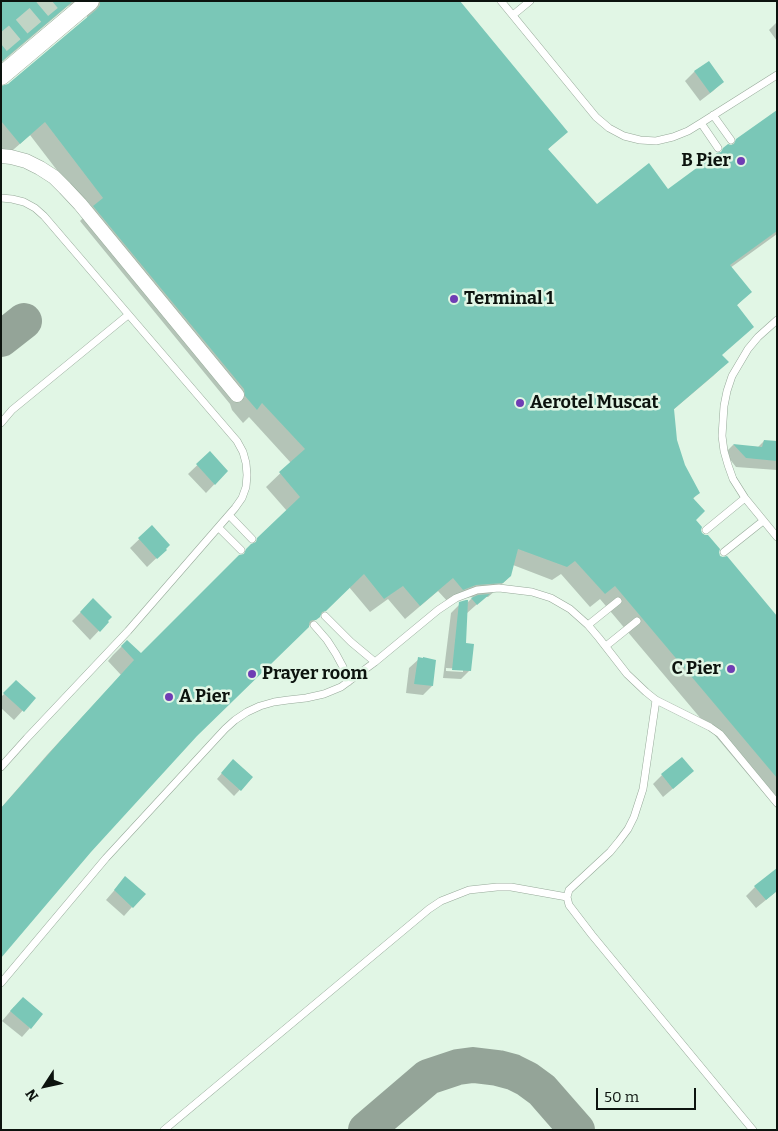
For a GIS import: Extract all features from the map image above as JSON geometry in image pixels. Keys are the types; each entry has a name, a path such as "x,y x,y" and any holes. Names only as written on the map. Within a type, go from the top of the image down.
{"street":[{"path":"1,76 90,1"},
{"path":"1,156 26,161 54,177 65,188 237,395"}],"lane":[{"path":"501,1 596,117 609,128 624,136 656,141 673,137 688,131 777,75"},
{"path":"513,15 530,1"},
{"path":"713,115 731,140"},
{"path":"701,123 718,148"},
{"path":"1,198 24,202 44,216 237,442 243,452 247,475 246,487 242,498 219,528 128,631 1,767"},
{"path":"1,423 12,410 128,315"},
{"path":"777,320 758,337 739,362 724,406 722,436 724,451 733,478 745,498 777,537"},
{"path":"706,530 745,498"},
{"path":"229,515 252,540"},
{"path":"724,552 763,521"},
{"path":"219,528 241,550"},
{"path":"1,983 106,858 235,720 260,706 324,694 341,687 375,662 438,610 456,598 477,590 499,588 532,592 552,598 570,609 588,625 632,679 646,692 656,700 720,734 777,802"},
{"path":"588,625 618,601"},
{"path":"325,616 351,642 375,662"},
{"path":"606,646 637,621"},
{"path":"314,625 336,654 348,682"},
{"path":"656,700 643,789 634,817 628,830 610,852 569,890 568,905 752,1130"},
{"path":"164,1130 428,909 469,890 497,886 567,898"}],"building":[{"path":"1,1 73,1 1,62"},
{"name":"Terminal 1","path":"100,1 460,1 568,132 548,149 597,204 649,163 668,189 721,152 728,144 734,144 736,139 777,110 777,231 730,265 752,292 737,305 754,327 722,355 729,362 674,409 677,440 685,465 700,493 693,498 705,511 696,520 702,527 702,533 708,535 720,549 720,556 727,556 777,616 777,778 615,586 605,594 575,561 567,567 518,549 511,576 503,583 476,585 463,590 453,578 420,606 403,586 384,599 364,574 326,611 322,612 320,617 310,621 309,627 197,736 91,852 1,958 1,808 134,660 121,646 127,640 141,653 300,497 279,472 305,449 262,403 257,410 245,396 244,389 93,206 103,198 45,122 20,144 1,121 1,86 8,84 97,9"},
{"path":"709,61 724,82 710,93 694,71"},
{"path":"764,440 777,441 777,461 746,458 733,444 762,447"},
{"path":"210,451 228,471 215,485 196,464"},
{"path":"152,525 170,545 157,559 138,538"},
{"path":"490,594 477,605 471,598 478,595"},
{"path":"93,598 112,617 100,632 80,612"},
{"path":"468,600 466,643 474,644 471,671 452,670 459,602"},
{"path":"418,657 436,660 433,686 414,684"},
{"path":"16,680 36,698 24,712 3,693"},
{"path":"682,757 694,771 673,789 661,774"},
{"path":"233,759 253,777 241,791 221,773"},
{"path":"777,868 777,891 766,900 754,886"},
{"path":"125,876 146,894 133,908 114,890"},
{"path":"23,997 43,1014 31,1029 10,1011"}],"taxiway":[{"path":"1,339 24,321"},
{"path":"366,1130 428,1077 458,1067 473,1065 498,1068 513,1072 527,1079 542,1090 577,1130"}],"tunnel":[{"path":"1,44 52,1"}],"place":[{"name":"B Pier","path":"741,161"},
{"name":"Terminal 1","path":"454,299"},
{"name":"Aerotel Muscat","path":"520,403"},
{"name":"C Pier","path":"731,669"},
{"name":"Prayer room","path":"252,674"},
{"name":"A Pier","path":"169,697"}]}
